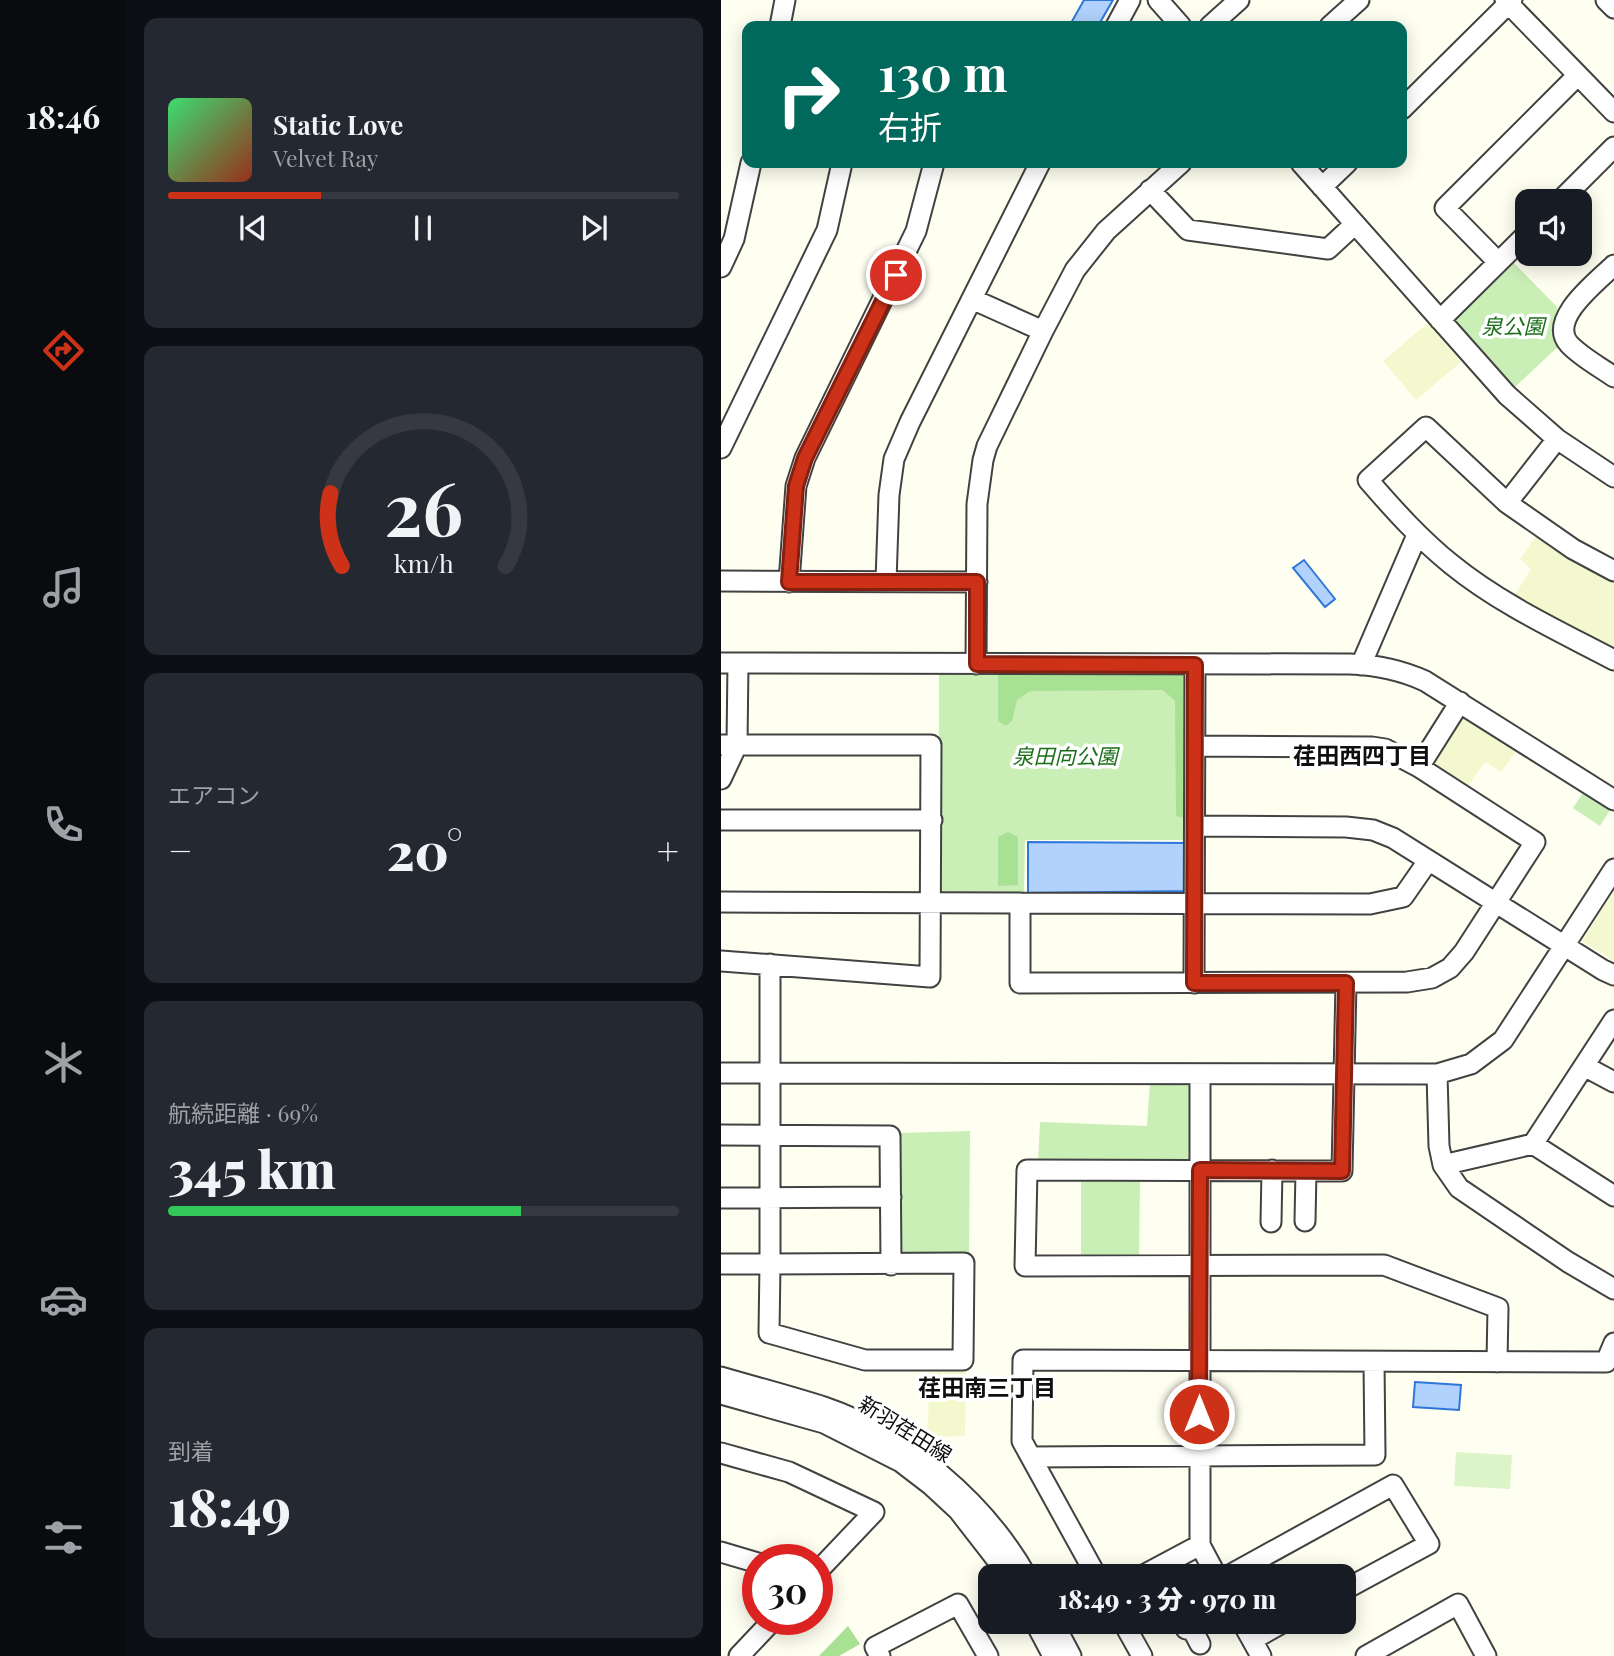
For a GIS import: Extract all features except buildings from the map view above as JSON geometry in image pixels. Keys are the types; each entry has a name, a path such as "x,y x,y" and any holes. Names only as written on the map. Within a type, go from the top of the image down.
{"street":[{"path":"780,21 785,0"},
{"path":"1118,21 1130,0"},
{"path":"1158,0 1177,21"},
{"path":"1216,21 1239,0"},
{"path":"1336,21 1359,0"},
{"path":"1606,0 1614,8"},
{"path":"1407,104 1509,1 1614,112"},
{"path":"1498,262 1445,208 1578,75"},
{"path":"1572,189 1614,148"},
{"path":"721,267 727,237 749,168"},
{"path":"721,448 827,230 841,168"},
{"path":"789,582 796,486 805,458 916,231 933,168"},
{"path":"886,581 889,495 894,460 1032,168"},
{"path":"977,664 977,504 983,460 1042,331 1075,270 1106,231 1175,168"},
{"path":"1305,168 1507,395 1557,439 1614,477"},
{"path":"1322,187 1342,168"},
{"path":"1150,190 1188,230 1328,249 1355,224"},
{"path":"1440,320 1515,246"},
{"path":"1614,265 1566,316 1564,336 1569,344 1614,377"},
{"path":"972,299 1042,331"},
{"path":"1614,571 1573,548 1507,503 1426,426 1368,480 1417,535 1453,566 1507,603 1614,660"},
{"path":"1507,503 1557,439"},
{"path":"1361,664 1417,535"},
{"path":"721,581 977,582"},
{"path":"721,779 729,745 729,663 1361,664 1408,673 1425,681 1614,800"},
{"path":"1194,983 1195,665"},
{"path":"1419,767 1460,702"},
{"path":"721,961 930,977 931,745 729,745"},
{"path":"1020,903 1020,983 1406,982 1431,978 1450,968 1464,952 1535,842 1419,767 1385,749 1195,746"},
{"path":"721,820 932,820"},
{"path":"1196,826 1346,827 1373,830 1393,838 1614,975"},
{"path":"721,902 1370,904 1403,897 1429,861"},
{"path":"721,1073 1437,1074 1471,1064 1503,1040 1614,869"},
{"path":"721,1264 770,1265 891,1265 964,1264 963,1360 865,1360 769,1333 770,1265 771,1197 771,1135 769,964"},
{"path":"1346,983 1342,1171 1027,1170 1025,1266 1384,1265 1498,1308 1497,1362"},
{"path":"1443,1165 1533,1144 1614,1020"},
{"path":"1584,1066 1614,1082"},
{"path":"1200,1074 1200,1545 1210,1564"},
{"path":"1437,1074 1439,1146 1443,1165 1459,1188 1568,1262 1614,1289"},
{"path":"721,1135 890,1136 891,1265"},
{"path":"1533,1144 1614,1196"},
{"path":"1271,1222 1272,1170"},
{"path":"1305,1221 1306,1171"},
{"path":"721,1198 891,1197"},
{"path":"1090,1564 1022,1441 1023,1360 1497,1362 1610,1366 1614,1343"},
{"path":"1031,1457 1375,1455 1374,1362"},
{"name":"新羽荏田線","path":"721,1377 826,1408 857,1421 930,1465 957,1488 991,1525 1018,1564"},
{"name":"新羽荏田線","path":"721,1394 824,1423 901,1462 958,1510 1000,1564"},
{"path":"721,1453 789,1472 874,1512 833,1555"},
{"path":"1250,1564 1393,1485 1429,1544 1356,1584"},
{"path":"1167,1564 1200,1545"},
{"path":"721,1552 742,1558"},
{"path":"880,1656 875,1647 958,1604 988,1656"},
{"path":"1366,1656 1458,1604 1486,1656"},
{"path":"1050,1634 1053,1656"},
{"path":"1056,1634 1072,1656"},
{"path":"1130,1634 1142,1656"},
{"path":"1195,1634 1200,1644"},
{"path":"1256,1648 1271,1634"},
{"path":"739,1656 758,1635"},
{"path":"721,1653 732,1656"}],"green space":[{"name":"泉公園","path":"1510,259 1557,307 1557,327 1563,342 1514,388 1450,321"},
{"path":"1428,323 1461,362 1416,400 1383,361"},
{"path":"1536,536 1614,582 1614,650 1513,598 1531,569 1520,559"},
{"name":"泉田向公園","path":"939,669 1190,670 1191,840 1025,840 1024,896 939,896"},
{"path":"1188,670 1185,818 1176,816 1175,701 1163,690 1030,691 1017,700 1012,721 1006,726 998,721 998,671"},
{"path":"1463,712 1518,749 1501,772 1485,762 1467,788 1429,762"},
{"path":"1586,788 1613,805 1600,826 1573,808"},
{"path":"1008,832 1018,837 1018,885 998,886 998,837"},
{"path":"1614,891 1614,961 1582,941"},
{"path":"1192,1082 1191,1164 1038,1163 1040,1122 1147,1126 1150,1083"},
{"path":"970,1131 969,1257 896,1257 897,1133"},
{"path":"1081,1174 1140,1176 1139,1259 1081,1259"},
{"path":"929,1370 966,1371 965,1436 928,1437"},
{"path":"1456,1452 1512,1455 1510,1489 1454,1486"},
{"path":"848,1626 860,1644 839,1656 819,1656"}],"water":[{"path":"1084,0 1113,0 1101,21 1072,21"},
{"path":"1304,560 1335,599 1325,607 1293,568"},
{"path":"1028,842 1189,843 1189,891 1028,893"},
{"path":"1415,1382 1461,1385 1459,1410 1413,1407"}],"district":[{"name":"荏田西四丁目","path":"1362,754"},
{"name":"荏田南三丁目","path":"987,1386"}],"route":[{"path":"896,275 805,458 796,486 789,582 977,582 977,664 1195,665 1194,983 1346,983 1342,1171 1200,1170 1199,1414"}]}
